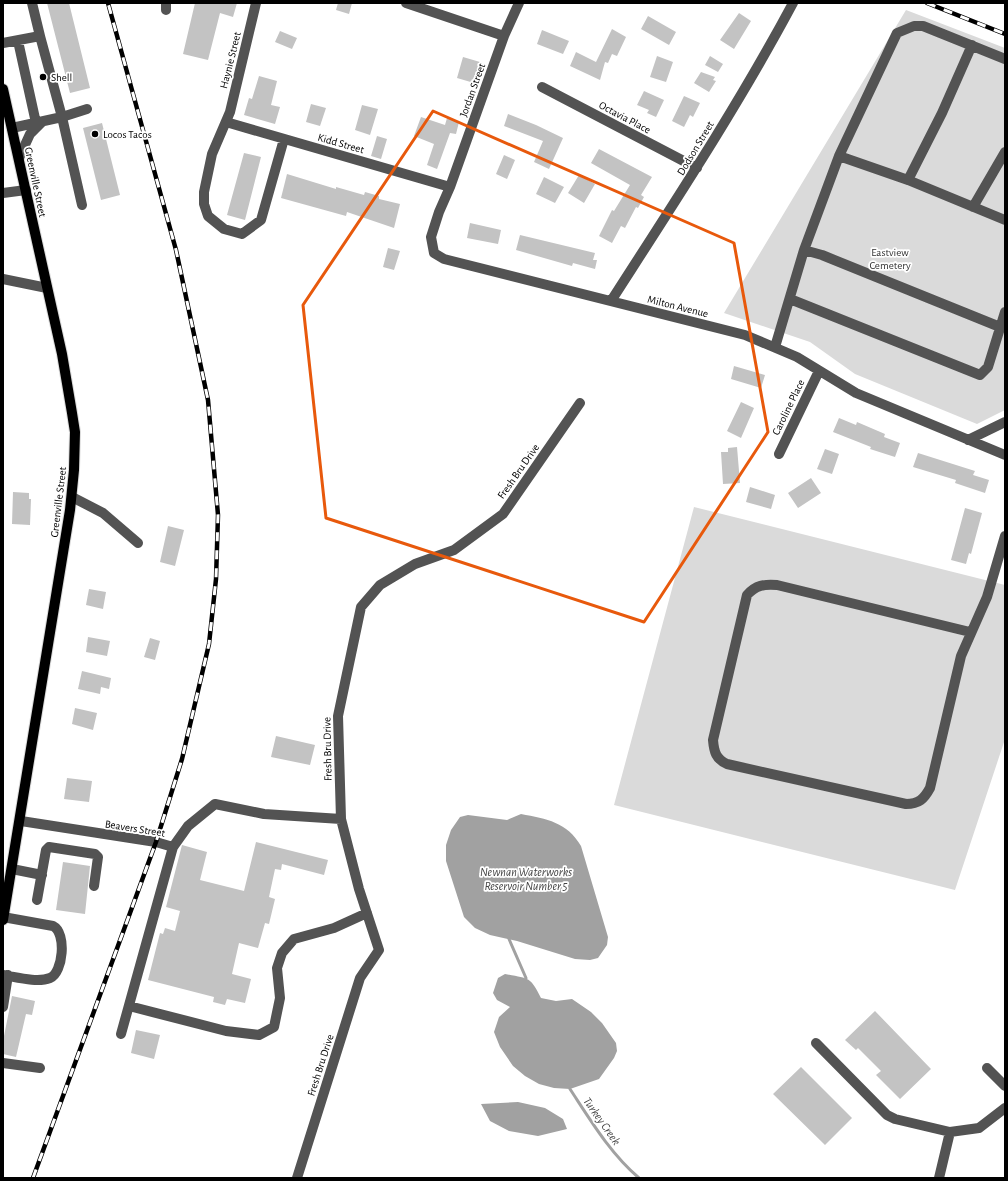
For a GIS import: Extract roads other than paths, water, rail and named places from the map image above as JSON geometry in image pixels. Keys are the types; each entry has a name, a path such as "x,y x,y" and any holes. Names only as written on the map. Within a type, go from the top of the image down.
{"main road":[{"name":"Greenville Street","path":"3,89 8,125 19,158 62,354 75,432 72,497 3,919"}],"street":[{"path":"32,3 62,117 82,205"},
{"name":"Haynie Street","path":"256,3 233,93 230,112 212,154 204,192 204,204 208,216 224,229 242,234 261,220 284,139"},
{"path":"406,3 504,36"},
{"name":"Jordan Street","path":"450,187 504,36 519,3"},
{"name":"Dodson Street","path":"611,301 697,168 764,56 793,3"},
{"path":"775,347 804,250 839,156 897,32 904,28 923,26 1005,59"},
{"path":"3,43 40,36"},
{"path":"18,40 40,122"},
{"path":"908,180 942,113 972,45"},
{"name":"Octavia Place","path":"542,87 697,168"},
{"path":"8,125 40,122 87,109"},
{"path":"19,158 30,134 40,122"},
{"name":"Kidd Street","path":"226,122 450,187"},
{"path":"973,207 1005,152"},
{"path":"839,156 908,180 1005,220"},
{"name":"Milton Avenue","path":"450,187 439,212 431,237 434,253 444,259 745,335 798,357 856,393 1005,455"},
{"path":"3,193 26,190"},
{"path":"804,250 822,254 1000,327"},
{"path":"3,279 47,288"},
{"path":"790,299 980,375 988,367 1005,312"},
{"name":"Caroline Place","path":"779,454 819,371"},
{"name":"Fresh Bru Drive","path":"297,1178 360,978 379,950 367,913 341,819 338,716 361,607 380,585 415,564 454,550 503,514 580,403"},
{"path":"968,440 1005,422"},
{"path":"72,497 103,513 138,543"},
{"path":"970,632 777,584 763,584 752,590 747,595 713,740 714,750 719,760 727,764 906,804 915,804 924,798 930,788 961,656 970,632 982,610 1005,536"},
{"path":"173,847 188,826 215,804 264,814 341,819"},
{"name":"Beavers Street","path":"20,821 156,842 173,847 121,1034"},
{"path":"37,900 46,850 49,847 92,853 98,857 94,886"},
{"path":"12,869 42,875"},
{"path":"129,1006 226,1031 259,1035 274,1027 280,998 277,968 282,953 294,939 334,928 367,913"},
{"path":"3,919 53,926 59,931 62,944 58,972 51,978 44,980 5,975 3,1007"},
{"path":"816,1043 887,1115 895,1119 950,1132 979,1128 1005,1108"},
{"path":"3,1062 40,1068"},
{"path":"987,1068 1005,1086"},
{"path":"939,1178 950,1132"}],"water":[{"name":"Newnan Waterworks Reservoir Number 5","path":"521,814 556,823 569,832 581,846 608,937 607,945 598,958 590,960 575,959 517,941 490,935 475,928 464,917 446,861 446,845 451,830 460,817 468,815 507,820"},
{"path":"505,974 524,978 531,982 541,998 556,1001 572,999 591,1012 602,1023 616,1043 617,1051 614,1058 599,1079 570,1089 554,1088 539,1084 525,1076 513,1066 500,1047 494,1032 499,1017 510,1007 497,1000 493,993 498,978"},
{"path":"518,1102 545,1108 563,1119 567,1129 538,1136 509,1131 490,1121 481,1104"}],"waterway":[{"name":"Turkey Creek","path":"509,939 526,978"},
{"name":"Turkey Creek","path":"570,1089 593,1125 610,1147 639,1178"}],"railway":[{"path":"33,1178 156,842 182,759 209,644 216,579 218,515 208,400 176,250 108,3"},
{"path":"927,3 1005,34"}],"place":[{"name":"Shell","path":"43,77"},
{"name":"Locos Tacos","path":"95,134"}],"park label":[{"name":"Eastview Cemetery","path":"890,258"}]}
